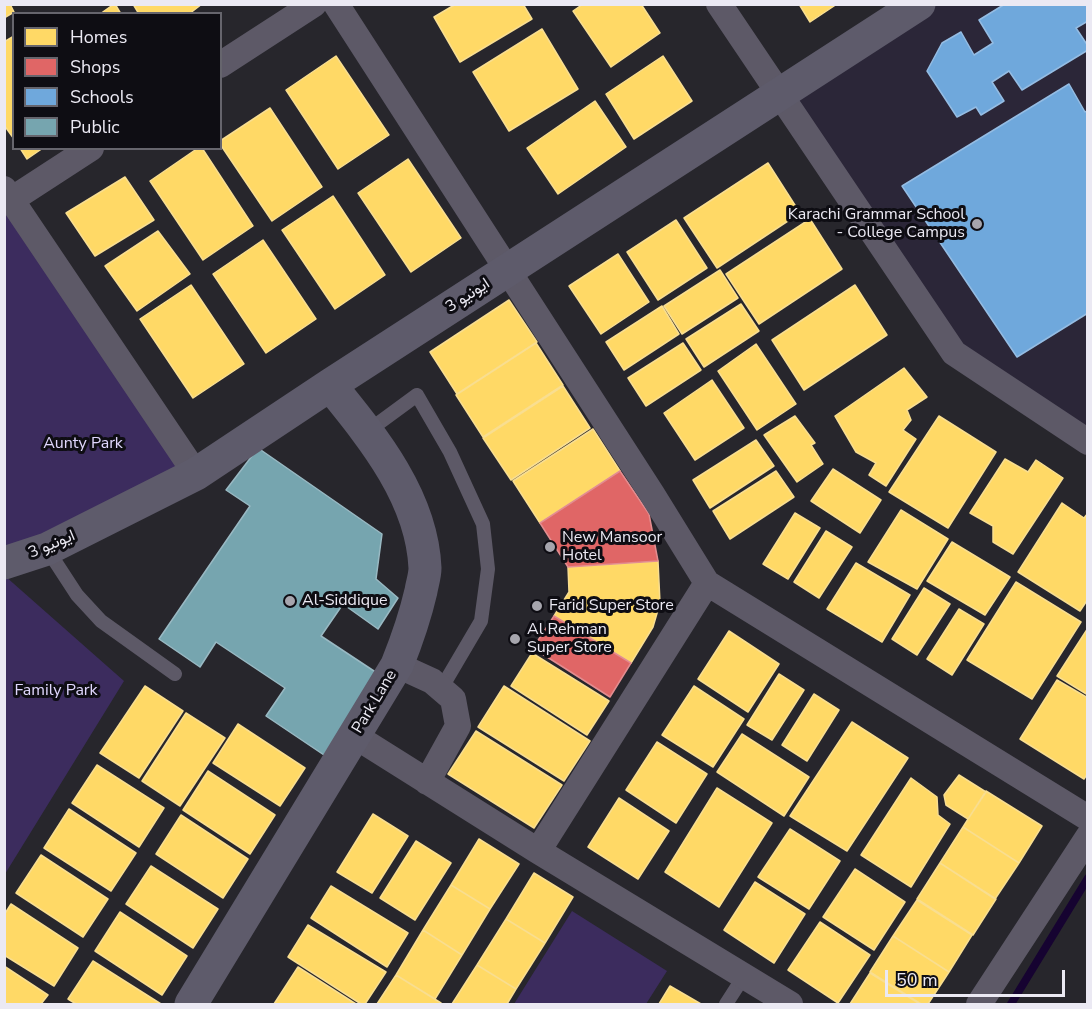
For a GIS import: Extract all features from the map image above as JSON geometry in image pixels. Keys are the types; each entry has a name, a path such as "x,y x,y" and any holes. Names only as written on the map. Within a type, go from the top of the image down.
{"street":[{"path":"222,64 314,4"},
{"path":"336,4 707,583 1088,818"},
{"path":"719,4 954,353 1088,442"},
{"name":"ایونیو 3","path":"4,563 47,549 196,474 919,4"},
{"path":"87,150 8,194 196,474"},
{"name":"Park Lane","path":"191,1005 397,665 413,626 425,570 416,520 396,475 368,431 330,385"},
{"path":"538,851 707,583"},
{"path":"397,665 432,681 453,699 458,726 427,782"},
{"path":"355,736 790,1005"},
{"path":"979,1005 1088,837"}],"lane":[{"path":"368,431 417,395 450,452 483,524 488,569 481,621 441,689"},
{"path":"47,549 77,595 101,621 175,674"},
{"path":"726,1005 744,976"}],"shaded area":[{"name":"Karachi Grammar School - College Campus","path":"917,5 1087,5 1087,441 954,353 779,95"}],"green space":[{"name":"Aunty Park","path":"4,185 196,474 4,563"},
{"name":"Family Park","path":"5,576 124,681 5,874"},
{"path":"572,911 667,971 646,1004 514,1004"}],"building: Homes":[{"path":"4,4 10,4 14,12 4,18"},
{"path":"114,4 120,12 103,12"},
{"path":"133,4 202,4 192,12 138,12"},
{"path":"456,4 523,4 532,19 460,62 434,17"},
{"path":"583,4 641,4 660,33 611,67 573,11"},
{"path":"799,4 837,4 810,22"},
{"path":"542,29 578,89 509,131 473,72"},
{"path":"12,37 12,136 4,125 4,42"},
{"path":"336,56 389,135 338,169 286,90"},
{"path":"663,56 692,101 634,139 606,94"},
{"path":"595,101 626,147 558,194 527,148"},
{"path":"270,108 322,187 272,221 222,147 222,140"},
{"path":"21,150 40,150 27,159"},
{"path":"195,150 203,150 253,226 203,260 150,181"},
{"path":"408,159 461,238 411,272 358,193"},
{"path":"768,163 800,213 717,268 684,218"},
{"path":"125,177 154,220 95,256 66,213"},
{"path":"333,196 385,275 335,309 282,230"},
{"path":"810,219 842,269 759,324 726,274"},
{"path":"676,220 707,268 658,300 627,252"},
{"path":"158,231 190,274 137,311 105,266"},
{"path":"263,240 316,319 266,353 213,274"},
{"path":"618,254 649,302 601,334 569,286"},
{"path":"720,270 738,298 682,334 664,306"},
{"path":"191,285 244,364 193,398 140,319"},
{"path":"855,285 887,335 804,390 772,340"},
{"path":"509,300 537,342 457,394 430,352"},
{"path":"741,304 759,331 704,367 686,339"},
{"path":"662,306 679,334 624,370 606,342"},
{"path":"536,343 563,385 483,437 456,395"},
{"path":"683,343 701,370 646,406 628,378"},
{"path":"756,344 796,404 757,430 718,371"},
{"path":"904,368 927,397 907,410 911,420 903,430 916,439 886,486 869,475 876,463 856,452 835,416"},
{"path":"712,380 744,428 695,460 664,413"},
{"path":"563,386 590,428 511,480 483,438"},
{"path":"795,416 815,443 811,445 823,464 797,482 764,435"},
{"path":"939,416 996,452 948,528 889,492"},
{"path":"593,429 620,471 540,523 513,481"},
{"path":"756,440 774,466 710,508 693,480"},
{"path":"1005,459 1028,472 1036,460 1063,478 1013,554 993,542 993,526 970,513"},
{"path":"833,469 881,500 860,533 811,501"},
{"path":"776,471 794,497 730,539 713,511"},
{"path":"1062,503 1084,518 1088,513 1088,599 1080,611 1018,572"},
{"path":"901,510 948,539 917,589 868,562"},
{"path":"795,513 820,528 788,579 763,564"},
{"path":"826,531 852,547 819,598 794,582"},
{"path":"952,542 1010,577 985,615 927,581"},
{"path":"658,561 660,603 653,627 631,663 554,616 569,592 568,567"},
{"path":"856,563 910,595 882,642 827,609"},
{"path":"1016,582 1081,622 1032,699 967,660"},
{"path":"924,588 950,604 917,655 892,639"},
{"path":"959,609 984,624 952,675 927,659"},
{"path":"1088,628 1088,695 1057,676"},
{"path":"729,631 779,664 748,712 698,679"},
{"path":"532,653 609,701 587,735 511,686"},
{"path":"779,674 804,690 772,740 747,725"},
{"path":"1057,680 1088,698 1088,773 1084,779 1020,739"},
{"path":"145,686 183,711 139,778 100,753"},
{"path":"504,686 590,741 564,781 478,727"},
{"path":"694,686 744,719 713,767 662,735"},
{"path":"814,694 839,710 807,761 782,745"},
{"path":"186,713 225,738 180,806 142,781"},
{"path":"852,722 908,758 847,851 790,816"},
{"path":"238,724 305,768 280,806 213,763"},
{"path":"476,731 562,785 534,828 448,774"},
{"path":"742,734 809,777 784,816 717,772"},
{"path":"657,742 707,774 676,823 626,790"},
{"path":"97,765 164,808 139,847 72,803"},
{"path":"208,771 275,815 250,854 183,810"},
{"path":"959,775 986,792 968,819 946,805 944,795"},
{"path":"911,778 937,797 938,815 950,824 911,887 861,855"},
{"path":"717,788 772,823 719,907 665,872"},
{"path":"986,791 1042,826 1019,863 963,827"},
{"path":"619,798 669,831 638,879 588,847"},
{"path":"69,809 136,853 111,891 44,848"},
{"path":"373,814 408,836 372,893 337,872"},
{"path":"181,815 248,859 223,898 156,854"},
{"path":"963,827 1019,863 995,899 940,863"},
{"path":"790,829 840,861 809,909 758,877"},
{"path":"479,839 519,864 490,909 451,885"},
{"path":"416,841 451,863 415,920 380,898"},
{"path":"41,855 108,899 83,937 16,893"},
{"path":"940,863 996,899 973,935 917,899"},
{"path":"151,866 218,909 193,948 126,904"},
{"path":"855,869 905,902 874,950 823,917"},
{"path":"534,873 573,897 545,943 506,919"},
{"path":"755,882 805,914 774,963 724,930"},
{"path":"451,885 490,909 462,955 423,930"},
{"path":"331,886 408,933 387,967 311,918"},
{"path":"917,900 972,935 949,972 893,936"},
{"path":"11,904 78,948 54,986 4,955 4,915"},
{"path":"120,912 187,956 162,995 95,951"},
{"path":"506,919 545,943 516,989 477,965"},
{"path":"820,922 870,955 838,1003 788,970"},
{"path":"308,925 386,972 365,1004 361,1004 288,957"},
{"path":"423,930 462,955 435,999 396,975"},
{"path":"893,936 949,972 928,1004 921,1004 870,972"},
{"path":"93,961 161,1004 76,1004 68,999"},
{"path":"477,965 516,989 507,1004 452,1004"},
{"path":"4,966 48,995 41,1004 4,1004"},
{"path":"298,967 356,1004 274,1004"},
{"path":"870,973 920,1004 850,1004"},
{"path":"396,975 441,1003 377,1004"},
{"path":"670,986 701,1004 659,1004"}],"building: Shops":[{"path":"620,471 649,514 658,561 568,567 540,523"},
{"path":"554,616 631,663 610,697 533,648"}],"building: Schools":[{"path":"1005,4 1088,4 1088,21 1076,28 1088,46 1088,50 1022,90 1009,71 992,82 1004,101 981,115 976,107 957,117 927,71 942,43 961,32 974,55 993,43 979,20"},
{"path":"1069,84 1085,112 1088,110 1088,313 1017,357 902,186"}],"building: Public":[{"name":"Al-Siddique","path":"258,448 382,534 376,579 398,598 378,629 343,604 321,636 377,673 324,755 266,716 285,688 216,642 200,667 159,639 250,506 226,490"}],"waterway":[{"path":"1011,1004 1088,878"}],"place":[{"name":"Karachi Grammar School - College Campus","path":"977,224"},
{"name":"New Mansoor Hotel","path":"550,547"},
{"name":"Al-Siddique","path":"290,601"},
{"name":"Farid Super Store","path":"537,606"},
{"name":"Al Rehman Super Store","path":"515,639"}]}
